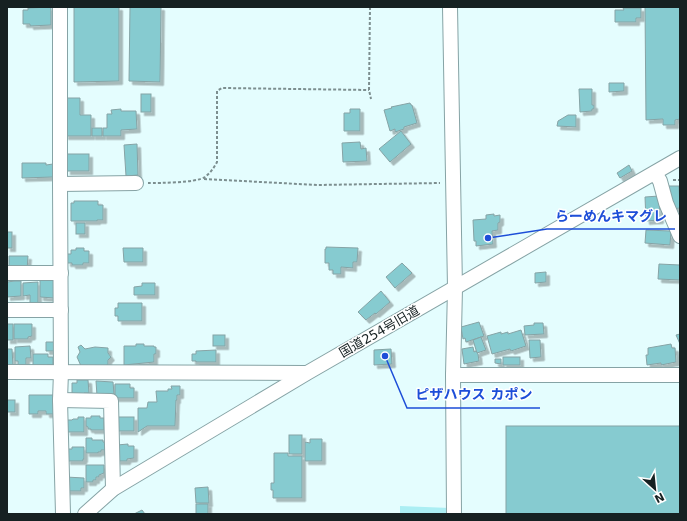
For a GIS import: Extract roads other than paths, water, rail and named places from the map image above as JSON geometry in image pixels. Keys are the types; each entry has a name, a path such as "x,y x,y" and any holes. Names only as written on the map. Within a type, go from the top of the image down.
{"street":[{"path":"60,7 60,400 63,514"},
{"path":"450,7 455,288 453,375 454,514"},
{"name":"国道254号旧道","path":"85,514 113,489 307,373 680,158"},
{"path":"655,173 660,181 666,203 680,236"},
{"path":"60,184 136,183"},
{"path":"7,273 61,273"},
{"path":"7,310 61,310"},
{"path":"7,372 307,373"},
{"path":"453,375 680,375"},
{"path":"60,400 111,401 113,489"}],"place":[{"name":"らーめんキマグレ","path":"488,238"},
{"name":"ピザハウス カポン","path":"385,356"}]}
